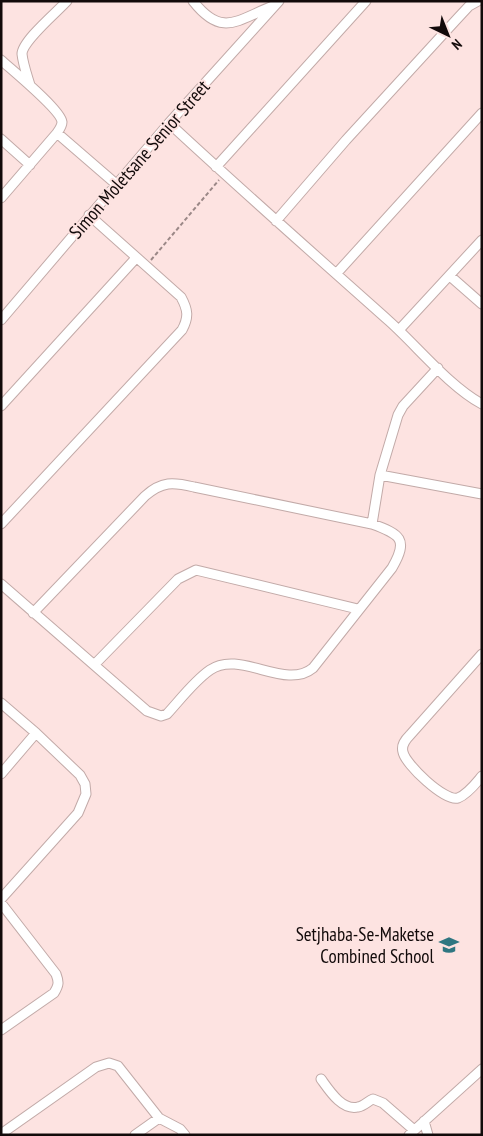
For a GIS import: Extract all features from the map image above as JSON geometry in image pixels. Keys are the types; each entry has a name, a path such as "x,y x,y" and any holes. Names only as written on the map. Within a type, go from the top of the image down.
{"street":[{"path":"30,85 22,54 23,47 31,36 67,1"},
{"path":"193,1 214,22 224,24 278,3"},
{"path":"216,167 366,1"},
{"path":"276,221 346,140 456,20 469,6 478,1"},
{"name":"Simon Moletsane Senior Street","path":"1,320 169,123 278,3"},
{"path":"1,60 30,85 61,118 61,127 57,133 1,198"},
{"path":"336,274 482,113"},
{"path":"169,123 399,330 470,397 482,404"},
{"path":"57,133 116,184"},
{"path":"1,139 30,164"},
{"path":"1,524 182,330 187,321 188,312 181,297 89,216"},
{"path":"399,330 482,240"},
{"path":"1,406 136,258"},
{"path":"450,276 482,304"},
{"path":"372,524 380,475 398,416 404,406 438,368"},
{"path":"380,475 482,494"},
{"path":"1,584 33,613 147,711 161,716 167,714 210,670 221,665 243,666 294,676 307,673 313,668 392,568 401,548 399,537 394,532 372,524 179,484 159,486 144,496 33,613"},
{"path":"94,665 178,579 196,570 358,609"},
{"path":"482,654 404,742 402,748 405,759 438,792 452,798 458,798 465,793 482,776"},
{"path":"1,703 80,775 85,784 86,794 78,813 1,899"},
{"path":"1,774 36,733"},
{"path":"1,904 56,974 59,986 54,993 1,1030"},
{"path":"1,1134 96,1067 110,1063 118,1066 159,1118 180,1129 185,1135"},
{"path":"321,1079 334,1097 346,1106 358,1107 373,1099 383,1103 412,1132 482,1069"},
{"path":"135,1135 159,1118"},
{"path":"424,1121 428,1135"}],"path":[{"path":"146,266 224,174"}],"place":[{"name":"Setjhaba-Se-Maketse Combined School","path":"449,945"}]}
